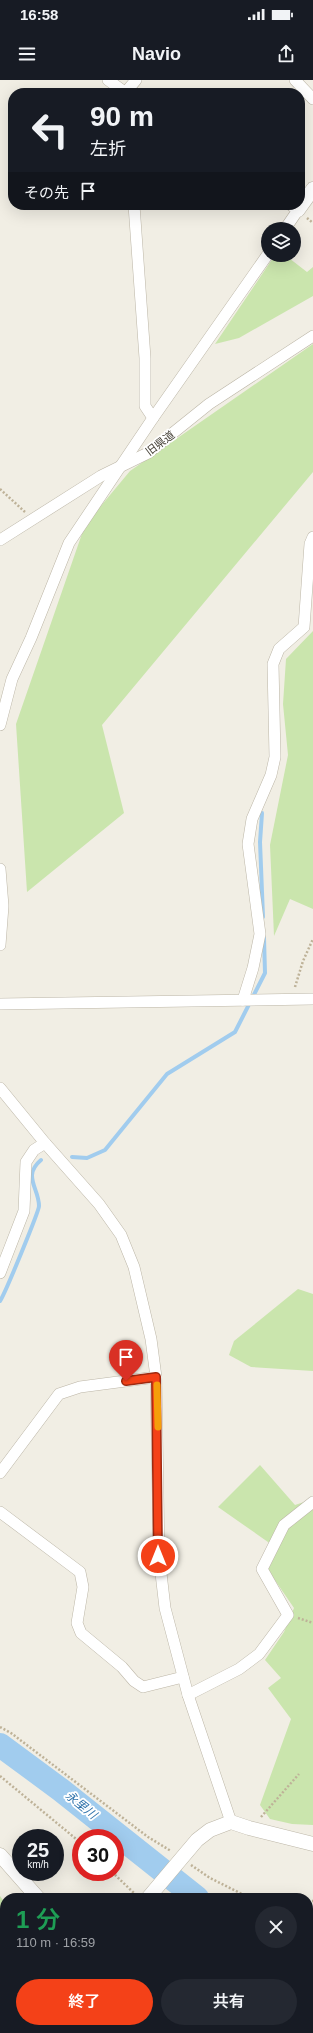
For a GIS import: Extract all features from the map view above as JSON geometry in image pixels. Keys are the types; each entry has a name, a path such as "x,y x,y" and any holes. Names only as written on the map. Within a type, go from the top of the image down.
{"street":[{"path":"108,80 119,88"},
{"path":"130,88 136,80"},
{"path":"295,80 303,88"},
{"path":"305,91 313,99"},
{"path":"305,196 313,188"},
{"path":"134,210 145,358 145,406 153,418"},
{"path":"288,222 294,210"},
{"path":"0,725 2,709 12,679 31,638 69,543 153,418 262,262"},
{"name":"旧県道","path":"0,540 32,518 101,476 148,453 209,404 313,336"},
{"path":"250,1000 253,968 260,934 248,844 252,819 271,775 275,757 273,664 279,649 304,627 310,544 313,537"},
{"path":"0,869 3,906 0,945"},
{"path":"0,1004 292,998 313,999"},
{"path":"0,1088 45,1143 99,1204 121,1235 134,1268 151,1339 156,1377 158,1556 165,1608 188,1694 231,1822"},
{"path":"0,1273 24,1211 26,1162 34,1150 45,1143"},
{"path":"0,1473 59,1394 80,1387 156,1377"},
{"path":"188,1694 239,1669 259,1654 288,1615 262,1569 284,1525 313,1502"},
{"path":"0,1512 80,1572 83,1587 77,1623 81,1632 122,1667 134,1681 143,1687 183,1677"},
{"path":"150,1893 197,1840 210,1830 231,1822 313,1844"},
{"path":"0,1855 34,1893"}],"path":[{"path":"0,490 32,518"},
{"path":"292,998 303,961 313,939"},
{"path":"0,1727 11,1733 179,1860 240,1893"},
{"path":"267,1812 299,1774"},
{"path":"0,1776 72,1836"},
{"path":"124,1881 141,1893"}],"green space":[{"path":"270,262 294,262 307,272 313,267 313,296 239,338 215,344"},
{"path":"313,344 313,472 102,725 124,813 27,892 16,724 85,525 130,471"},
{"path":"313,631 313,909 290,899 274,936 270,845 288,755 283,704 286,659"},
{"path":"298,1289 313,1294 313,1371 251,1367 229,1355 234,1341"},
{"path":"260,1465 295,1505 313,1499 313,1825 292,1824 270,1819 260,1805 291,1719 268,1688 281,1678 265,1660 284,1632 294,1608 268,1570 278,1549 218,1507"}],"waterway":[{"path":"262,813 260,842 263,917"},
{"path":"72,1157 87,1158 105,1150 167,1074 235,1032 265,973 264,938"},
{"path":"0,1301 15,1269 38,1211 38,1200 32,1177 35,1166 41,1160"},
{"name":"永里川","path":"0,1745 61,1790 191,1893"}],"slow traffic":[{"path":"157,1385 158,1427"}],"route":[{"path":"126,1381 156,1377 158,1404 158,1556"}]}
